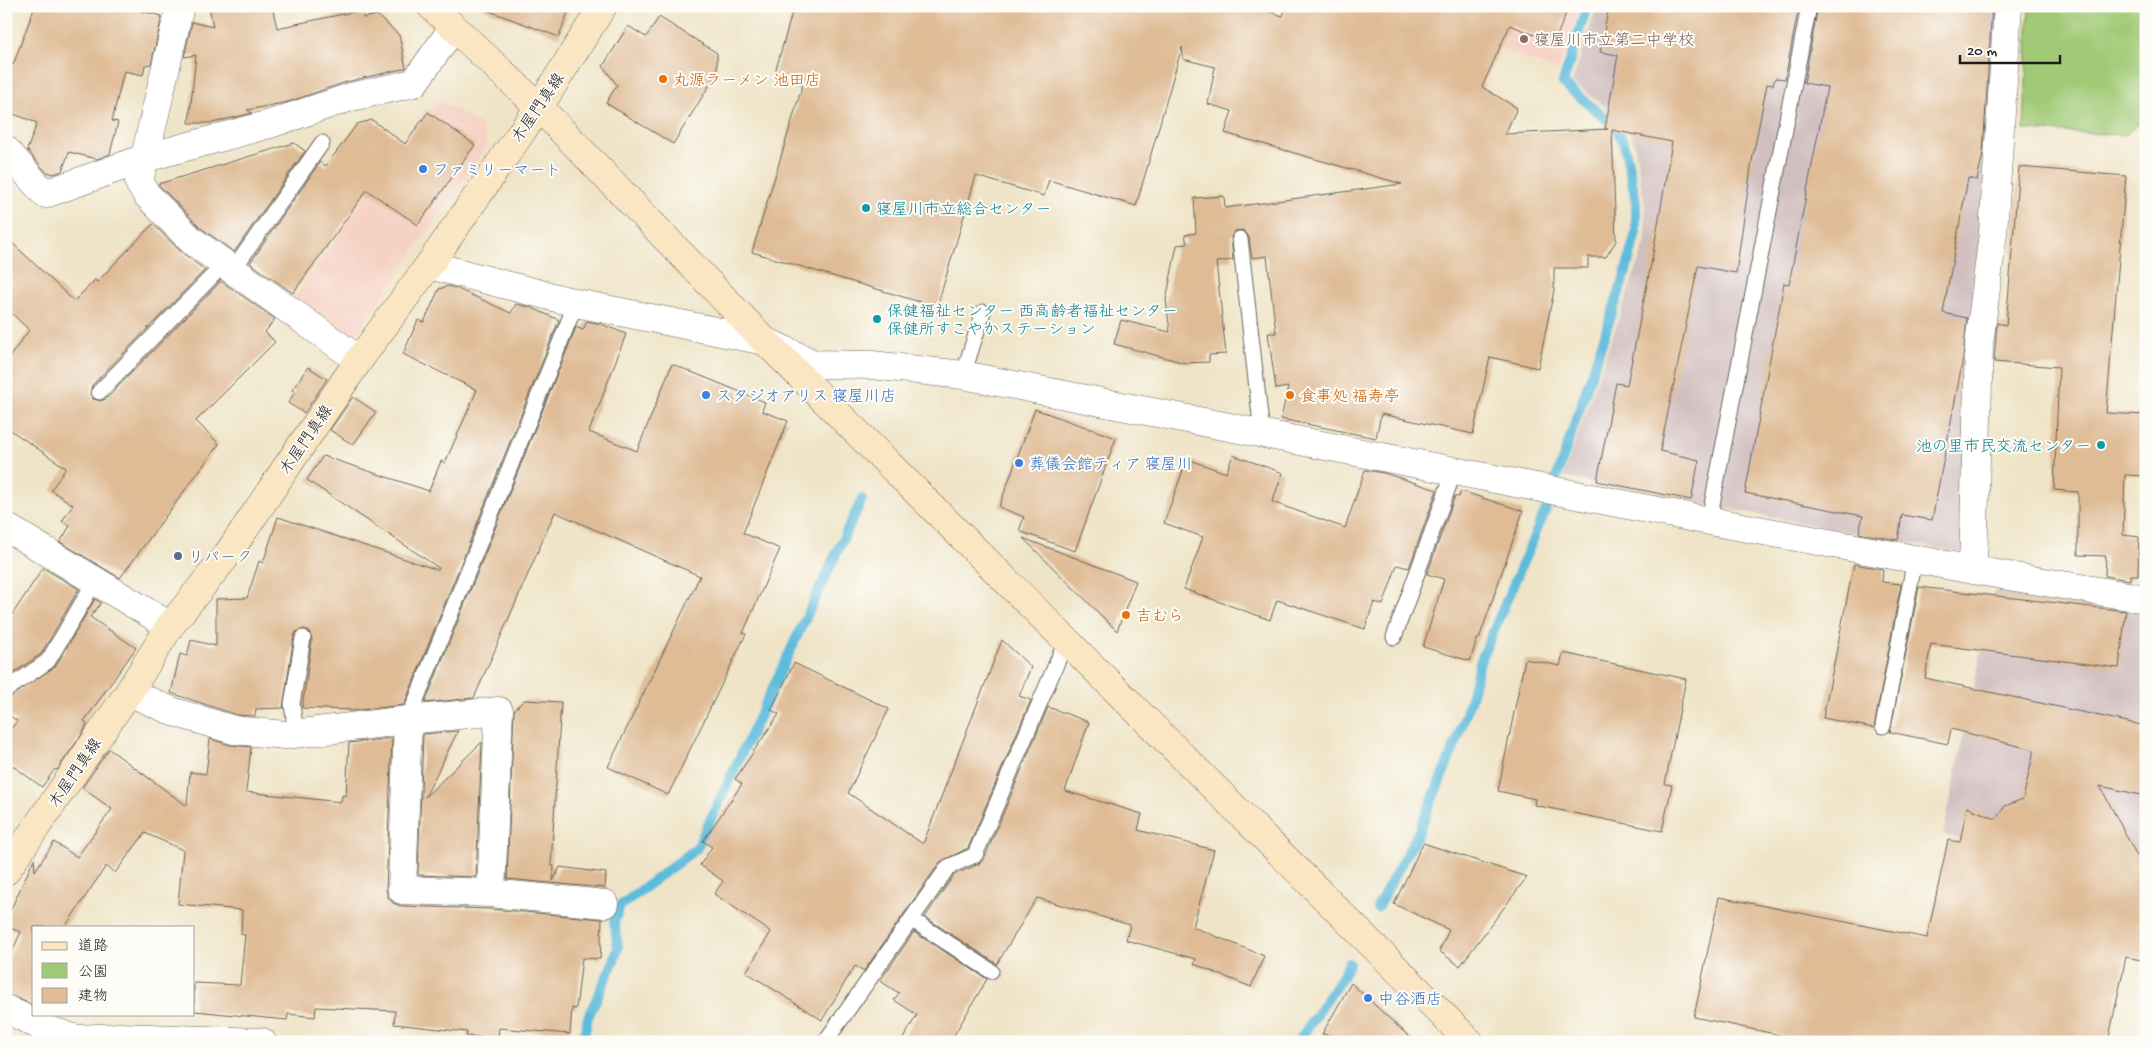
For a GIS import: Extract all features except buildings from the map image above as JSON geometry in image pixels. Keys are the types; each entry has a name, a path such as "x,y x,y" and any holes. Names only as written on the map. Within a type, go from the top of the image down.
{"street":[{"path":"180,6 139,183 147,195 192,240 359,360"},
{"path":"431,6 539,107 765,341 1470,1042"},
{"name":"木屋門真線","path":"6,871 129,692 170,626 227,555 359,360 430,265 539,107 603,6"},
{"path":"1973,570 1979,344 1993,233 2008,6"},
{"path":"6,150 45,194 145,158 270,124 351,97 414,83 453,28"},
{"path":"430,265 576,303 765,341 814,364 872,365 963,375 1973,570 2146,599"},
{"path":"6,527 170,626"},
{"path":"129,692 174,712 234,730 285,735 499,711 491,893"},
{"path":"408,720 402,890 491,893 605,904"},
{"path":"6,1009 46,1029 77,1039 120,1037 262,1042"}],"lane":[{"path":"1709,520 1809,6"},
{"path":"99,392 228,267 322,143"},
{"path":"1240,239 1262,433"},
{"path":"408,720 576,303"},
{"path":"963,375 983,312"},
{"path":"1394,637 1454,471"},
{"path":"1883,726 1915,559"},
{"path":"6,690 48,661 95,581"},
{"path":"296,734 292,704 303,638"},
{"path":"825,1042 948,867 975,855 1066,641"},
{"path":"911,919 991,971"}],"shaded area":[{"name":"寝屋川市立第二中学校","path":"1399,6 1580,6 1558,71"},
{"path":"1597,6 2001,6 1966,554 1563,477 1646,241 1645,206 1634,142 1623,120 1572,82"},
{"path":"438,100 480,124 488,144 356,335 342,336 293,300 424,111 431,109"},
{"path":"1994,590 2146,610 2146,879 1943,835"}],"green space":[{"path":"2029,6 2146,6 2146,118 2125,135 2024,130"}],"waterway":[{"path":"1556,479 1625,275 1636,232 1636,201 1624,144 1615,126 1563,83 1587,6"},
{"path":"583,1042 588,1017 614,961 618,947 614,922 620,906 697,848 862,499"},
{"path":"1377,908 1419,831 1457,740 1480,662 1546,509"},
{"path":"1298,1042 1342,977 1349,963"}],"place":[{"name":"寝屋川市立第二中学校","path":"1524,39"},
{"name":"丸源ラーメン 池田店","path":"663,79"},
{"name":"ファミリーマート","path":"423,169"},
{"name":"寝屋川市立総合センター","path":"866,208"},
{"name":"保健福祉センター 西高齢者福祉センター 保健所すこやかステーション","path":"877,319"},
{"name":"スタジオアリス 寝屋川店","path":"706,395"},
{"name":"食事処 福寿亭","path":"1290,395"},
{"name":"池の里市民交流センター","path":"2101,445"},
{"name":"葬儀会館ティア 寝屋川","path":"1019,463"},
{"name":"リパーク","path":"178,556"},
{"name":"吉むら","path":"1126,615"},
{"name":"中谷酒店","path":"1368,998"}]}
